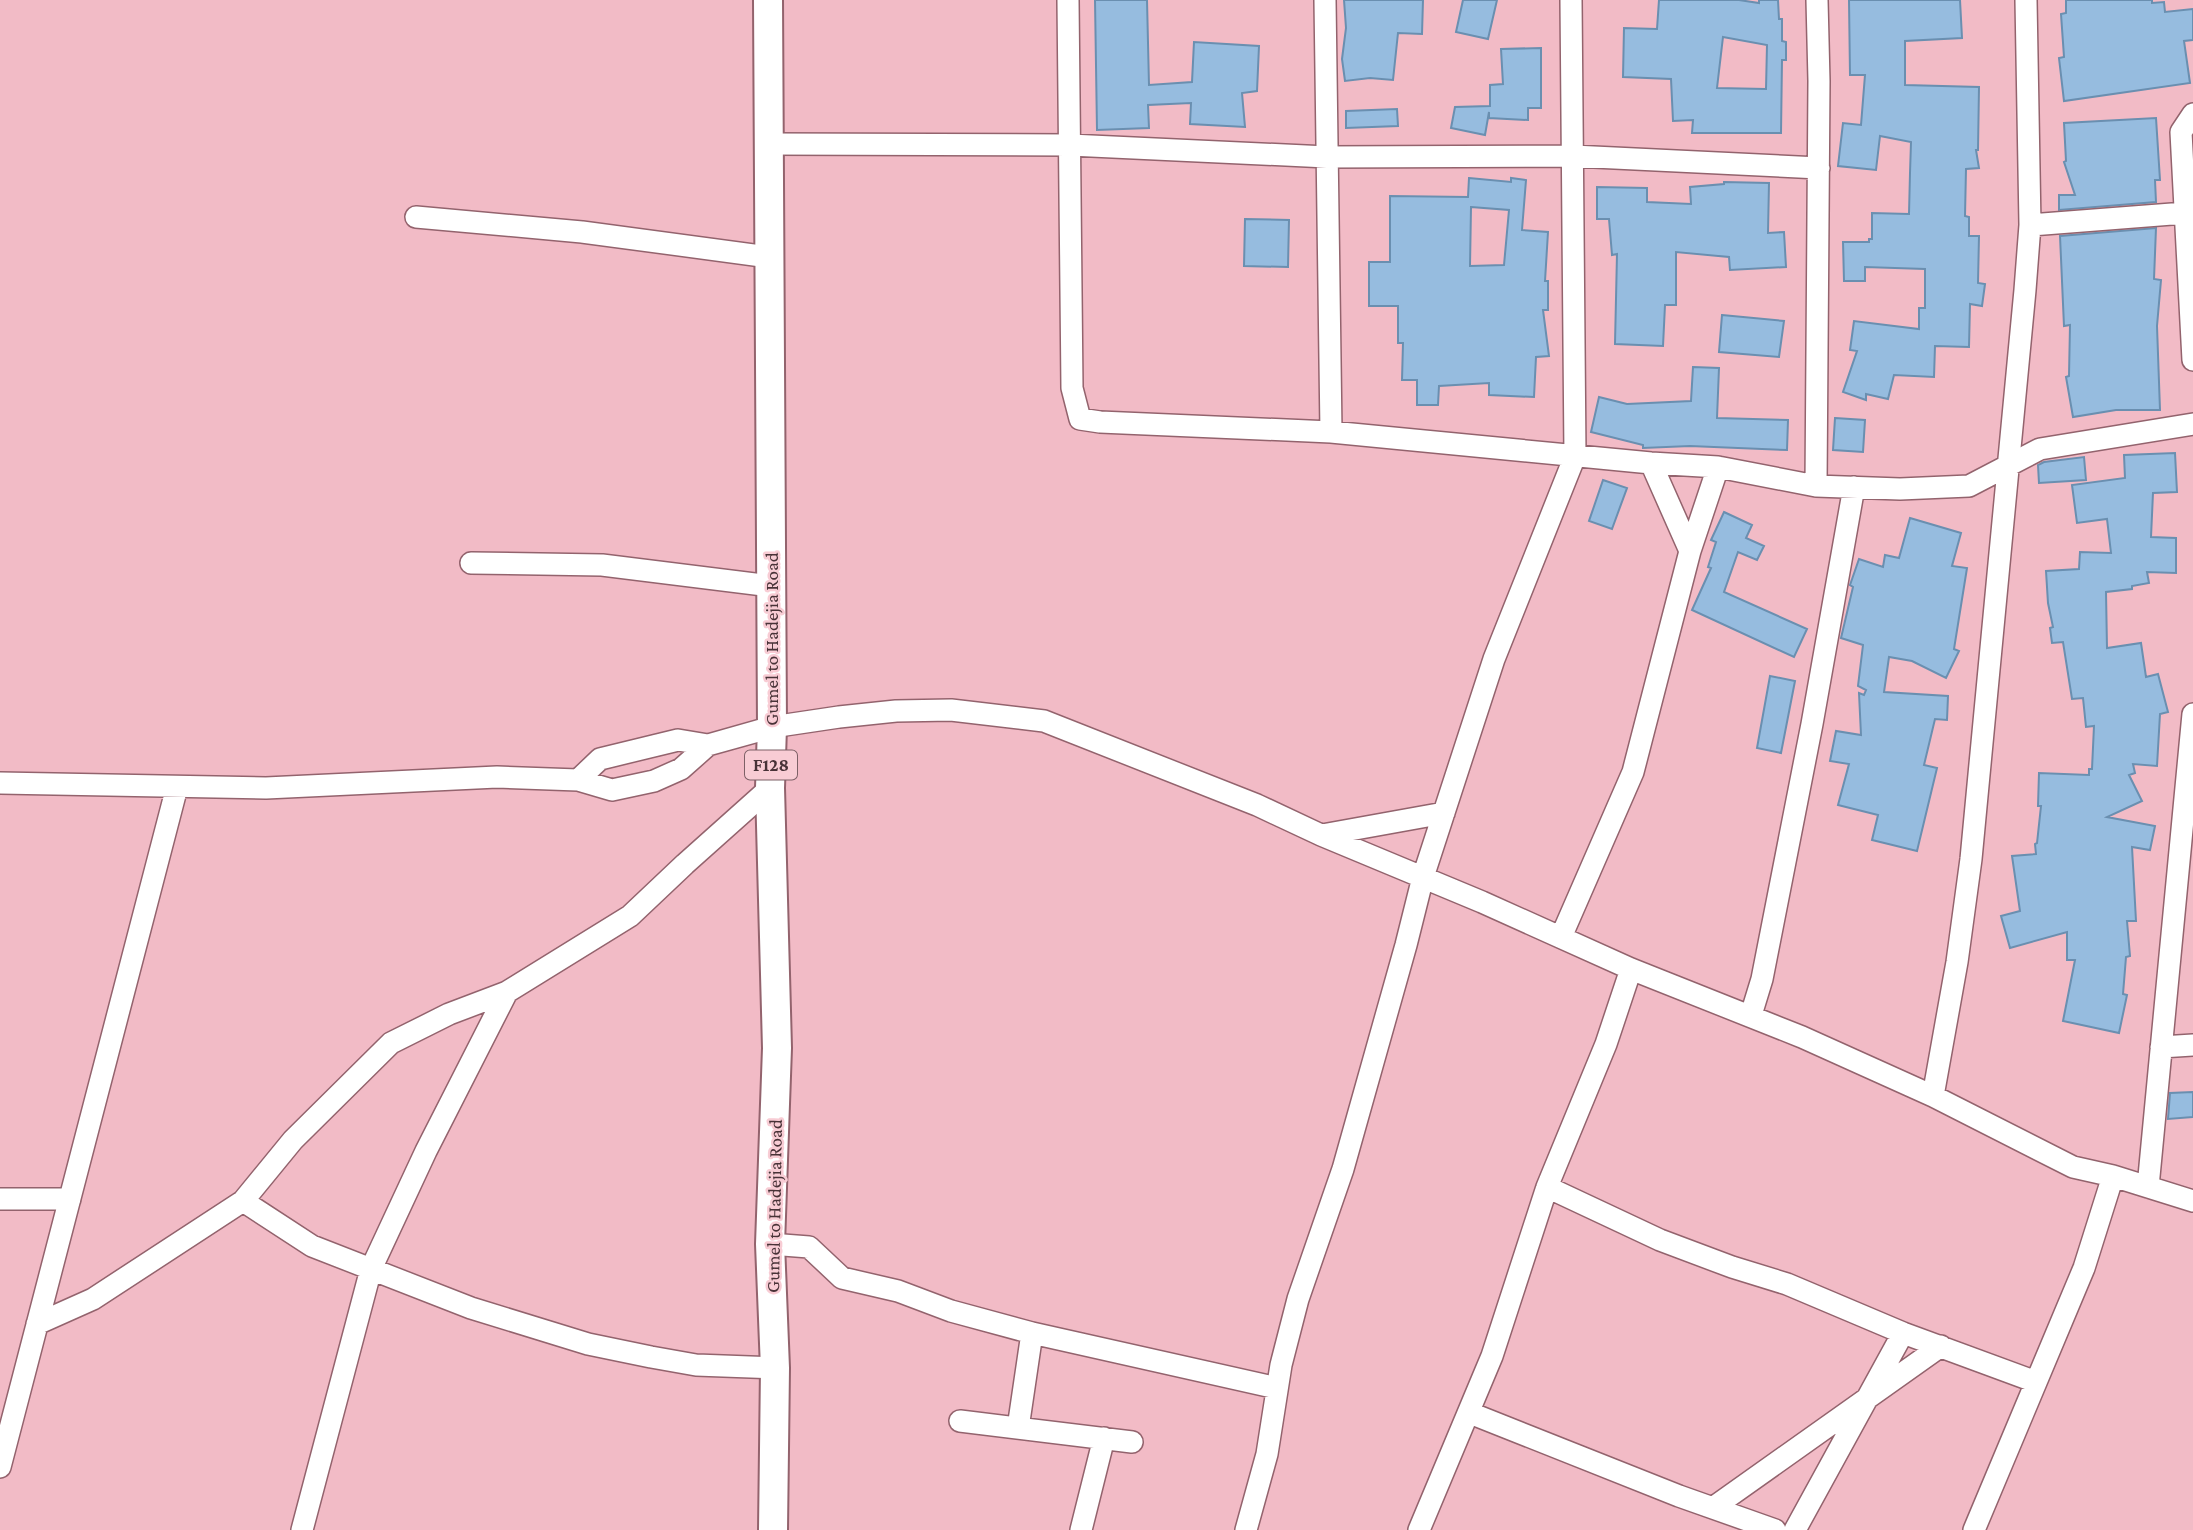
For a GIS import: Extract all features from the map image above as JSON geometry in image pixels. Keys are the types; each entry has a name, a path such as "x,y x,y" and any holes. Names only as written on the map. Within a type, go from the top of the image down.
{"main road":[{"name":"Gumel to Hadejia Road","path":"768,0 772,727 770,788 777,1048 771,1244 775,1368 773,1530"}],"street":[{"path":"1068,0 1072,388 1080,419 1331,432 1718,467 1816,486 1900,489 1969,486 2040,449 2193,424"},
{"path":"1325,0 1331,432"},
{"path":"1246,1530 1267,1454 1277,1388 1298,1299 1343,1169 1423,877 1494,659 1575,456 1571,0"},
{"path":"1816,486 1819,168 1817,0"},
{"path":"1933,1096 1957,962 1971,859 2030,225 2026,0"},
{"path":"2193,114 2180,132 2193,360"},
{"path":"770,144 1070,145 1327,157 1573,156 1819,168"},
{"path":"2030,225 2185,213"},
{"path":"416,217 582,232 769,257"},
{"path":"1651,463 1690,551"},
{"path":"1561,937 1633,772 1690,551 1718,467"},
{"path":"1751,1016 1762,979 1807,751 1854,487"},
{"path":"471,564 602,565 771,586"},
{"path":"578,780 600,759 678,740 708,745 772,727 850,716 951,710 1044,721 1257,804 1321,835 1631,969 1751,1016 1933,1096 2073,1167 2113,1176 2193,1201"},
{"path":"2148,1187 2193,714"},
{"path":"0,783 266,788 497,777 578,780 612,790 654,781 681,769 708,745"},
{"path":"0,1467 177,787"},
{"path":"37,1324 93,1299 243,1201 293,1140 391,1043 449,1014 507,992 630,916 770,788"},
{"path":"1321,835 1444,813"},
{"path":"1419,1530 1492,1356 1547,1187 1606,1044 1631,969"},
{"path":"302,1530 371,1269 426,1151 507,992"},
{"path":"2161,1048 2193,1045"},
{"path":"1974,1530 2084,1268 2113,1176"},
{"path":"1547,1187 1660,1240 1787,1284 1903,1332 2036,1382"},
{"path":"0,1199 70,1199"},
{"path":"243,1201 312,1246 471,1308 588,1344 696,1365 775,1368"},
{"path":"771,1244 810,1247 842,1278 898,1291 951,1311 1032,1333 1277,1388"},
{"path":"1795,1530 1903,1332"},
{"path":"1018,1428 1032,1333"},
{"path":"1714,1507 1941,1346"},
{"path":"1470,1413 1679,1496 1775,1530"},
{"path":"960,1421 1132,1442"},
{"path":"1081,1530 1104,1438"}],"building":[{"path":"1095,0 1147,0 1149,85 1192,82 1194,42 1259,46 1257,91 1242,93 1245,127 1190,124 1191,103 1148,105 1149,128 1097,130"},
{"path":"1344,0 1423,0 1422,34 1398,33 1393,80 1370,78 1345,81 1342,59 1346,28"},
{"path":"1463,0 1497,0 1488,39 1456,32"},
{"path":"1659,0 1739,0 1759,3 1759,0 1778,0 1779,19 1782,19 1782,41 1786,42 1786,60 1782,60 1781,133 1692,133 1693,120 1673,121 1671,79 1623,77 1624,28 1657,29","holes":["1723,37 1767,45 1766,89 1717,88"]},
{"path":"1849,0 1960,0 1962,38 1905,41 1905,85 1979,87 1976,150 1979,168 1966,169 1965,216 1969,217 1969,236 1979,236 1978,283 1985,284 1982,306 1970,304 1969,347 1935,346 1934,377 1894,375 1888,399 1866,394 1866,400 1843,392 1857,351 1850,350 1854,321 1919,329 1919,308 1925,308 1925,269 1865,267 1865,281 1844,281 1843,242 1869,242 1869,239 1872,239 1872,213 1909,214 1911,142 1880,136 1876,170 1838,166 1843,123 1861,125 1865,75 1850,75"},
{"path":"2066,0 2152,0 2152,3 2164,2 2165,12 2193,9 2193,40 2184,41 2190,83 2064,101 2059,58 2064,57 2061,14 2066,13"},
{"path":"1541,48 1541,108 1528,108 1528,120 1489,118 1489,112 1485,135 1451,128 1455,107 1490,106 1490,85 1503,84 1501,49"},
{"path":"1397,109 1398,126 1346,128 1346,111"},
{"path":"2156,118 2160,180 2155,180 2156,202 2059,210 2059,195 2075,195 2064,162 2064,123"},
{"path":"1469,178 1511,182 1511,178 1526,180 1522,230 1548,232 1545,281 1548,281 1548,310 1543,310 1549,356 1536,357 1534,397 1489,395 1489,383 1439,386 1438,405 1417,405 1417,380 1402,380 1403,343 1398,343 1398,306 1369,306 1369,262 1390,262 1390,196 1468,197","holes":["1471,207 1509,210 1504,265 1470,266"]},
{"path":"1724,182 1769,183 1768,233 1784,232 1786,267 1730,270 1729,257 1676,252 1676,305 1665,305 1663,346 1615,344 1617,254 1612,255 1609,219 1597,219 1597,187 1647,188 1647,202 1691,204 1690,187"},
{"path":"1245,219 1289,220 1288,267 1244,266"},
{"path":"2156,228 2154,279 2161,280 2157,326 2160,410 2116,410 2073,417 2066,377 2069,376 2070,325 2064,326 2060,236"},
{"path":"1722,315 1784,321 1779,357 1719,352"},
{"path":"1693,367 1719,368 1717,418 1788,420 1787,450 1690,446 1643,448 1643,445 1591,432 1599,397 1627,404 1691,401"},
{"path":"1835,418 1865,420 1863,452 1833,450"},
{"path":"2175,453 2177,492 2153,493 2151,537 2176,538 2176,573 2147,572 2149,583 2132,586 2132,589 2106,592 2107,648 2141,643 2146,677 2158,674 2168,712 2160,714 2157,766 2133,764 2135,773 2129,775 2142,801 2107,817 2155,826 2150,850 2132,847 2136,921 2127,921 2130,956 2126,957 2123,994 2127,995 2119,1033 2063,1021 2075,960 2067,960 2067,932 2010,948 2001,916 2020,911 2012,856 2036,854 2041,806 2038,806 2039,773 2089,775 2089,769 2092,769 2094,726 2086,727 2083,698 2072,699 2063,642 2052,643 2050,628 2053,627 2046,571 2079,569 2080,552 2111,553 2107,519 2077,523 2072,485 2125,478 2124,455"},
{"path":"2084,457 2086,480 2039,483 2038,465"},
{"path":"1603,480 1627,488 1612,529 1589,521"},
{"path":"1724,512 1752,525 1746,538 1764,546 1757,560 1738,552 1724,592 1807,629 1794,657 1692,610 1711,568 1708,567 1716,542 1711,540"},
{"path":"1910,518 1961,533 1952,566 1967,568 1954,649 1959,651 1946,678 1912,661 1889,657 1884,692 1948,696 1947,720 1935,719 1924,765 1937,768 1917,851 1872,840 1878,815 1838,805 1849,764 1830,761 1836,731 1861,735 1859,693 1864,695 1866,690 1858,686 1863,645 1841,638 1853,587 1850,585 1859,559 1883,567 1885,555 1899,558"},
{"path":"1770,676 1795,681 1781,753 1757,748"},
{"path":"2193,1092 2193,1117 2168,1119 2170,1093"}]}
